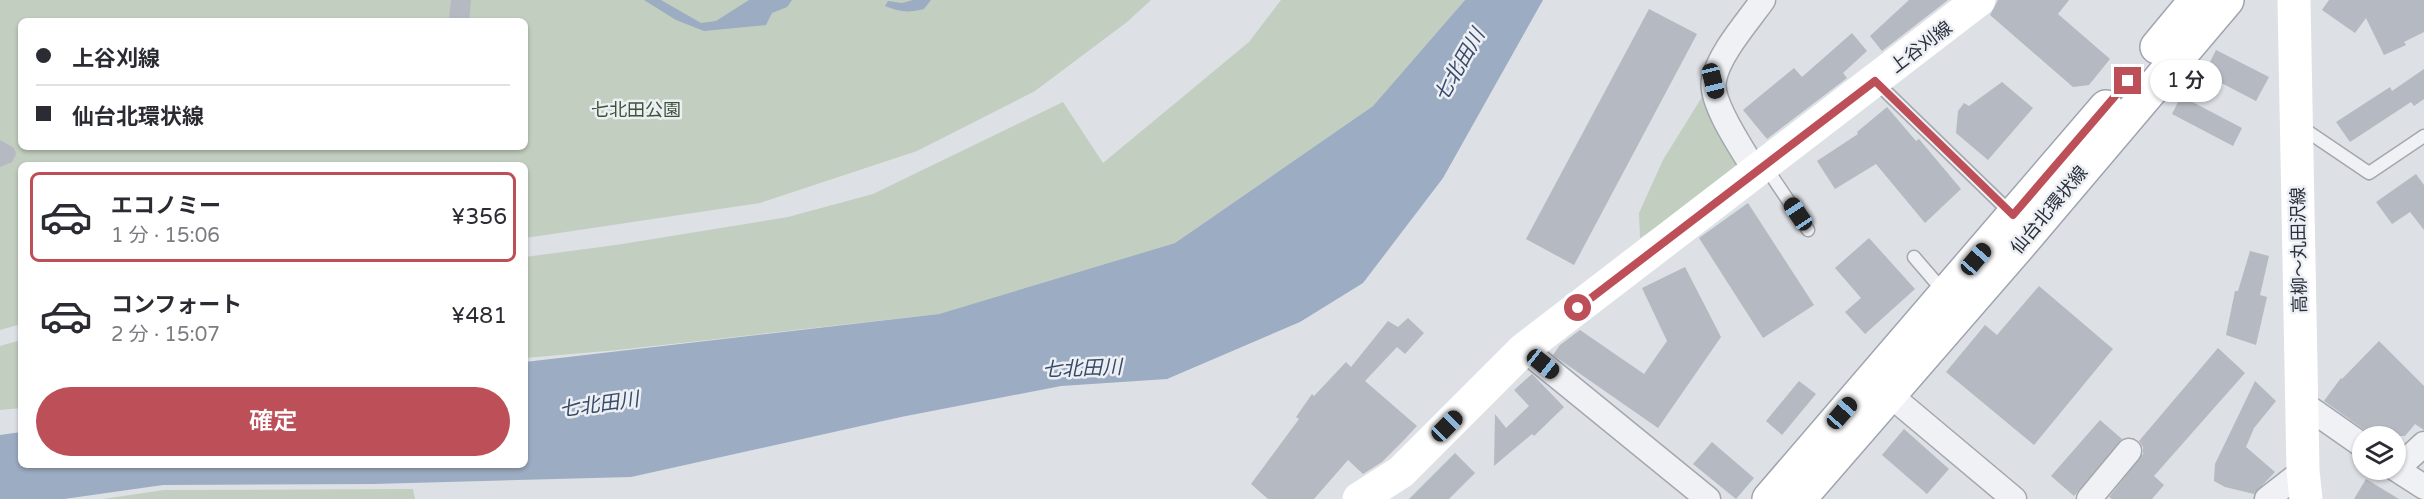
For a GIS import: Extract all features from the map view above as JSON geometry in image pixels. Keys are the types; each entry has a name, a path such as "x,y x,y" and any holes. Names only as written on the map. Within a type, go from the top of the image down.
{"main road":[{"name":"上谷刈線","path":"1359,499 1401,472 1524,349 1979,0"},
{"name":"仙台北環状線","path":"1768,499 2196,0"},
{"name":"仙台北環状線","path":"1799,499 2227,0"},
{"name":"高柳～丸田沢線","path":"2294,0 2305,485"}],"street":[{"path":"1760,169 1721,112 1713,81 1727,49 1763,0"},
{"path":"1524,349 1708,499"},
{"path":"1890,395 2014,499"},
{"path":"2302,403 2352,438"},
{"path":"2406,460 2424,444"},
{"path":"2089,499 2129,451"},
{"path":"2406,475 2424,487"},
{"path":"2267,499 2305,485"}],"lane":[{"path":"1875,81 2013,215"},
{"path":"2295,123 2369,173 2424,136"},
{"path":"1760,169 1808,230"},
{"path":"1914,258 1946,294"}],"green space":[{"name":"七北田公園","path":"0,0 1151,0 1127,22 1035,91 917,151 760,203 528,238 528,162 18,162 18,325 0,330"},
{"path":"1281,0 1465,0 1373,106 1175,243 939,314 618,350 528,358 528,257 788,217 873,194 1063,102 1103,163 1249,42"},
{"path":"1702,97 1739,157 1737,174 1640,238 1639,213 1663,160"},
{"path":"18,341 18,408 0,410 0,346"},
{"path":"413,489 415,499 103,499 164,490"}],"water":[{"path":"644,0 661,0 701,23 716,21 749,0 792,0 787,7 772,13 766,25 704,31 676,20"},
{"path":"913,0 931,0 924,9 914,11 900,11 885,6 888,1 902,3"},
{"name":"七北田川","path":"1465,0 1543,0 1443,178 1363,283 1300,322 1167,379 1061,386 901,417 631,477 373,484 163,485 64,499 0,499 0,435 18,432 18,468 528,468 528,362 939,314 1175,243 1373,106"}],"building":[{"path":"451,0 471,0 469,18 449,18"},
{"path":"1909,0 1948,0 1882,51 1870,36"},
{"path":"1998,0 2069,0 2058,14 2110,59 2089,85 2073,87 1990,15"},
{"path":"2329,0 2424,0 2424,32 2404,42 2406,45 2384,55 2366,18 2355,33 2322,10"},
{"path":"1649,9 1697,34 1574,265 1526,239"},
{"path":"1852,33 1867,51 1843,73 1847,78 1767,139 1743,110 1794,68 1802,77"},
{"path":"2216,50 2269,77 2256,101 2204,74"},
{"path":"2424,69 2424,99 2414,106 2411,102 2350,142 2336,122 2390,87 2392,91"},
{"path":"2002,82 2033,108 1988,160 1956,133 1958,111 1964,103 1969,106"},
{"path":"2181,96 2242,128 2233,146 2172,114"},
{"path":"1887,107 1916,141 1919,139 1961,189 1925,223 1876,164 1835,189 1817,161 1858,134 1857,132"},
{"path":"0,140 14,148 16,154 12,162 0,167"},
{"path":"2416,174 2424,185 2424,230 2410,212 2392,224 2376,202"},
{"path":"1748,203 1814,305 1763,338 1699,238"},
{"path":"1869,238 1915,289 1865,334 1845,312 1861,298 1835,268"},
{"path":"2250,251 2269,256 2260,295 2267,297 2256,345 2226,335 2235,291 2238,291"},
{"path":"1685,267 1721,337 1658,428 1553,355 1560,345 1580,330 1644,374 1667,341 1642,288"},
{"path":"2039,286 2113,349 2034,445 1946,372 1985,325 1997,335"},
{"path":"1408,318 1424,333 1405,354 1397,347 1365,381 1417,426 1382,462 1363,474 1348,460 1314,499 1268,499 1251,484 1299,419 1296,417 1312,394 1314,396 1346,362 1351,367 1388,321 1398,327"},
{"path":"2379,341 2424,386 2424,430 2415,424 2406,435 2406,426 2359,426 2324,401"},
{"path":"2218,348 2245,373 2154,476 2164,485 2152,499 2112,499 2109,497 2143,454 2143,447 2139,441"},
{"path":"1532,374 1564,407 1534,436 1532,434 1494,466 1495,414 1506,428 1529,406 1514,390"},
{"path":"1799,381 1816,394 1782,435 1766,421"},
{"path":"2255,381 2276,401 2254,428 2246,447 2275,472 2254,494 2225,487 2214,481 2215,464"},
{"path":"2100,420 2122,439 2074,496 2051,476"},
{"path":"1904,429 1949,469 1927,494 1882,455"},
{"path":"1712,442 1754,478 1736,499 1693,464"},
{"path":"1455,453 1475,473 1449,499 1409,499"},
{"path":"2365,480 2368,480 2399,499 2354,499"}],"route":[{"path":"1578,308 1875,81 2013,215 2128,81"}]}
